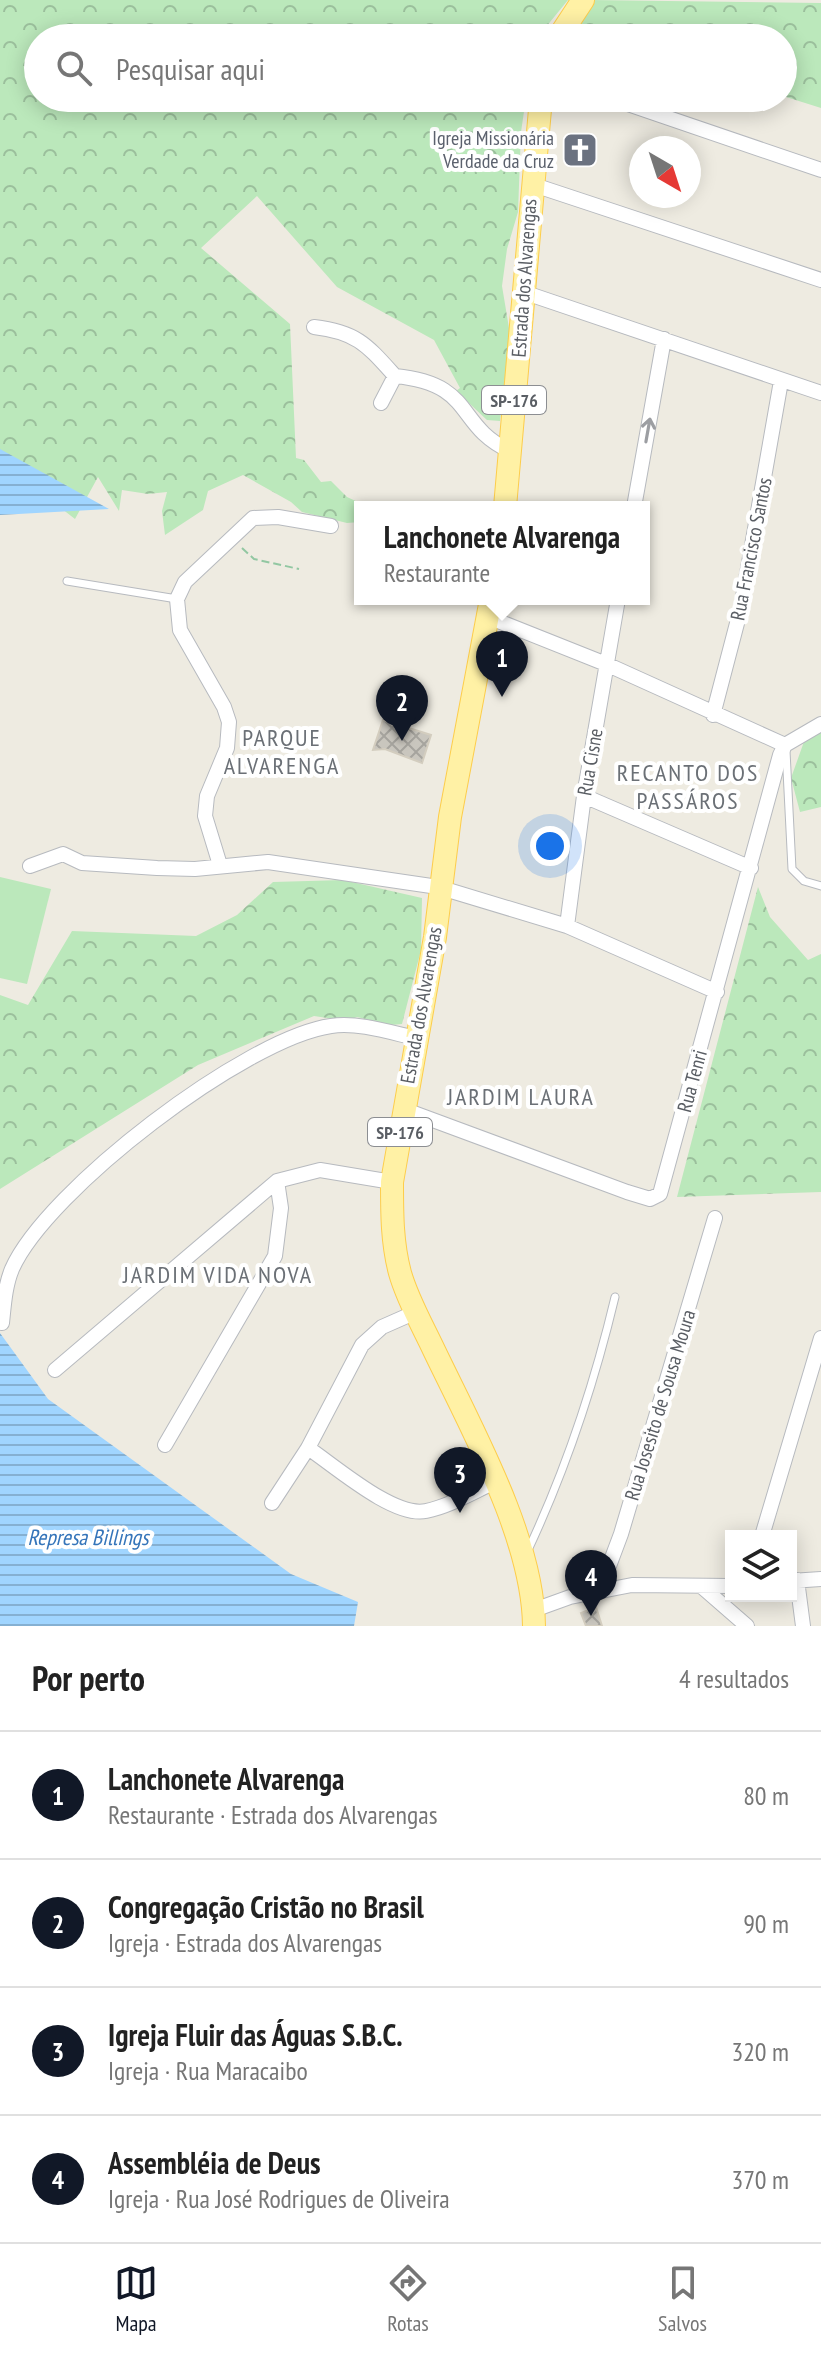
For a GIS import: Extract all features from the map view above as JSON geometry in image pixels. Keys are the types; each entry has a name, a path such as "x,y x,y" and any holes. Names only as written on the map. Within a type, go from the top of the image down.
{"main road":[{"path":"567,24 583,0"},
{"name":"Estrada dos Alvarengas","path":"506,501 539,112"},
{"name":"Estrada dos Alvarengas","path":"490,608 438,887 435,937 403,1109 392,1182 393,1243 401,1276 416,1312 495,1482 524,1560 534,1618"}],"street":[{"path":"651,112 821,170"},
{"path":"531,184 821,280"},
{"path":"523,292 821,393"},
{"path":"314,327 341,330 358,337 395,376 447,389 486,437 510,451"},
{"path":"635,501 664,339"},
{"path":"381,403 395,376"},
{"name":"Rua Francisco Santos","path":"713,715 741,608 781,381"},
{"path":"220,865 205,816 207,796 227,748 229,722 224,707 180,630 177,599 185,582 257,517 331,526"},
{"name":"Rua Cisne","path":"567,926 584,796 617,605"},
{"path":"490,608 713,715 785,745 821,724"},
{"name":"Rua Tenri","path":"403,1109 627,1192 655,1197 664,1186 771,784 785,745"},
{"path":"584,796 751,868"},
{"path":"30,866 63,854 82,863 195,869 268,862 438,887 567,926 717,992"},
{"path":"2,1323 5,1289 13,1268 38,1229 75,1190 174,1106 241,1065 314,1030 344,1025 415,1038"},
{"path":"55,1370 277,1181 320,1170 392,1182"},
{"path":"165,1445 275,1256 281,1217 277,1181"},
{"name":"Rua Josesito de Sousa Moura","path":"600,1590 621,1534 715,1218"},
{"path":"272,1503 308,1448 362,1345 382,1327 416,1312"},
{"path":"764,1530 821,1338"},
{"path":"308,1448 382,1498 411,1512 435,1508 495,1482"},
{"path":"797,1580 821,1579"},
{"path":"534,1618 600,1590 659,1583 725,1586"},
{"path":"701,1586 747,1626"},
{"path":"797,1595 803,1626"}],"lane":[{"path":"67,581 177,599"},
{"path":"785,745 792,869 804,881 821,886"},
{"path":"524,1560 567,1462 593,1383 615,1297"}],"path":[{"path":"234,537 254,559 299,569"}],"green space":[{"path":"0,0 568,0 548,24 24,24 24,112 524,112 518,212 507,249 502,286 510,334 500,421 487,420 456,391 460,388 434,340 337,287 257,196 201,248 290,324 296,458 304,460 321,482 331,481 356,501 354,522 302,512 291,502 243,475 208,491 203,510 165,535 162,511 167,492 148,494 122,490 119,511 98,477 75,519 44,495 0,472"},
{"path":"591,0 821,3 821,108 797,100 797,24 577,24"},
{"path":"821,728 821,807 800,812 791,778 806,736"},
{"path":"0,877 51,889 27,984 0,978"},
{"path":"343,880 422,898 421,950 402,1024 391,1025 357,1017 347,1021 314,1016 198,1065 0,1189 0,995 28,1005 72,931 196,936 237,915 273,882"},
{"path":"758,887 770,917 808,960 821,954 821,1192 677,1197"}],"water":[{"path":"0,449 109,509 0,515"},
{"name":"Represa Billings","path":"0,1333 48,1399 291,1574 358,1602 354,1626 0,1626"}],"building":[{"path":"383,720 431,735 422,763 385,749 373,750"},
{"path":"596,1607 602,1626 586,1626 581,1613"}],"place":[{"name":"Igreja Missionária Verdade da Cruz","path":"580,150"},
{"name":"Lanchonete Alvarenga","path":"502,697"},
{"name":"Congregação Cristão no Brasil","path":"402,741"},
{"name":"Igreja Fluir das Águas S.B.C.","path":"460,1513"},
{"name":"Assembléia de Deus","path":"591,1616"}],"district":[{"name":"PARQUE ALVARENGA","path":"282,751"},
{"name":"RECANTO DOS PASSÁROS","path":"688,786"},
{"name":"JARDIM LAURA","path":"521,1096"},
{"name":"JARDIM VIDA NOVA","path":"218,1274"}]}
